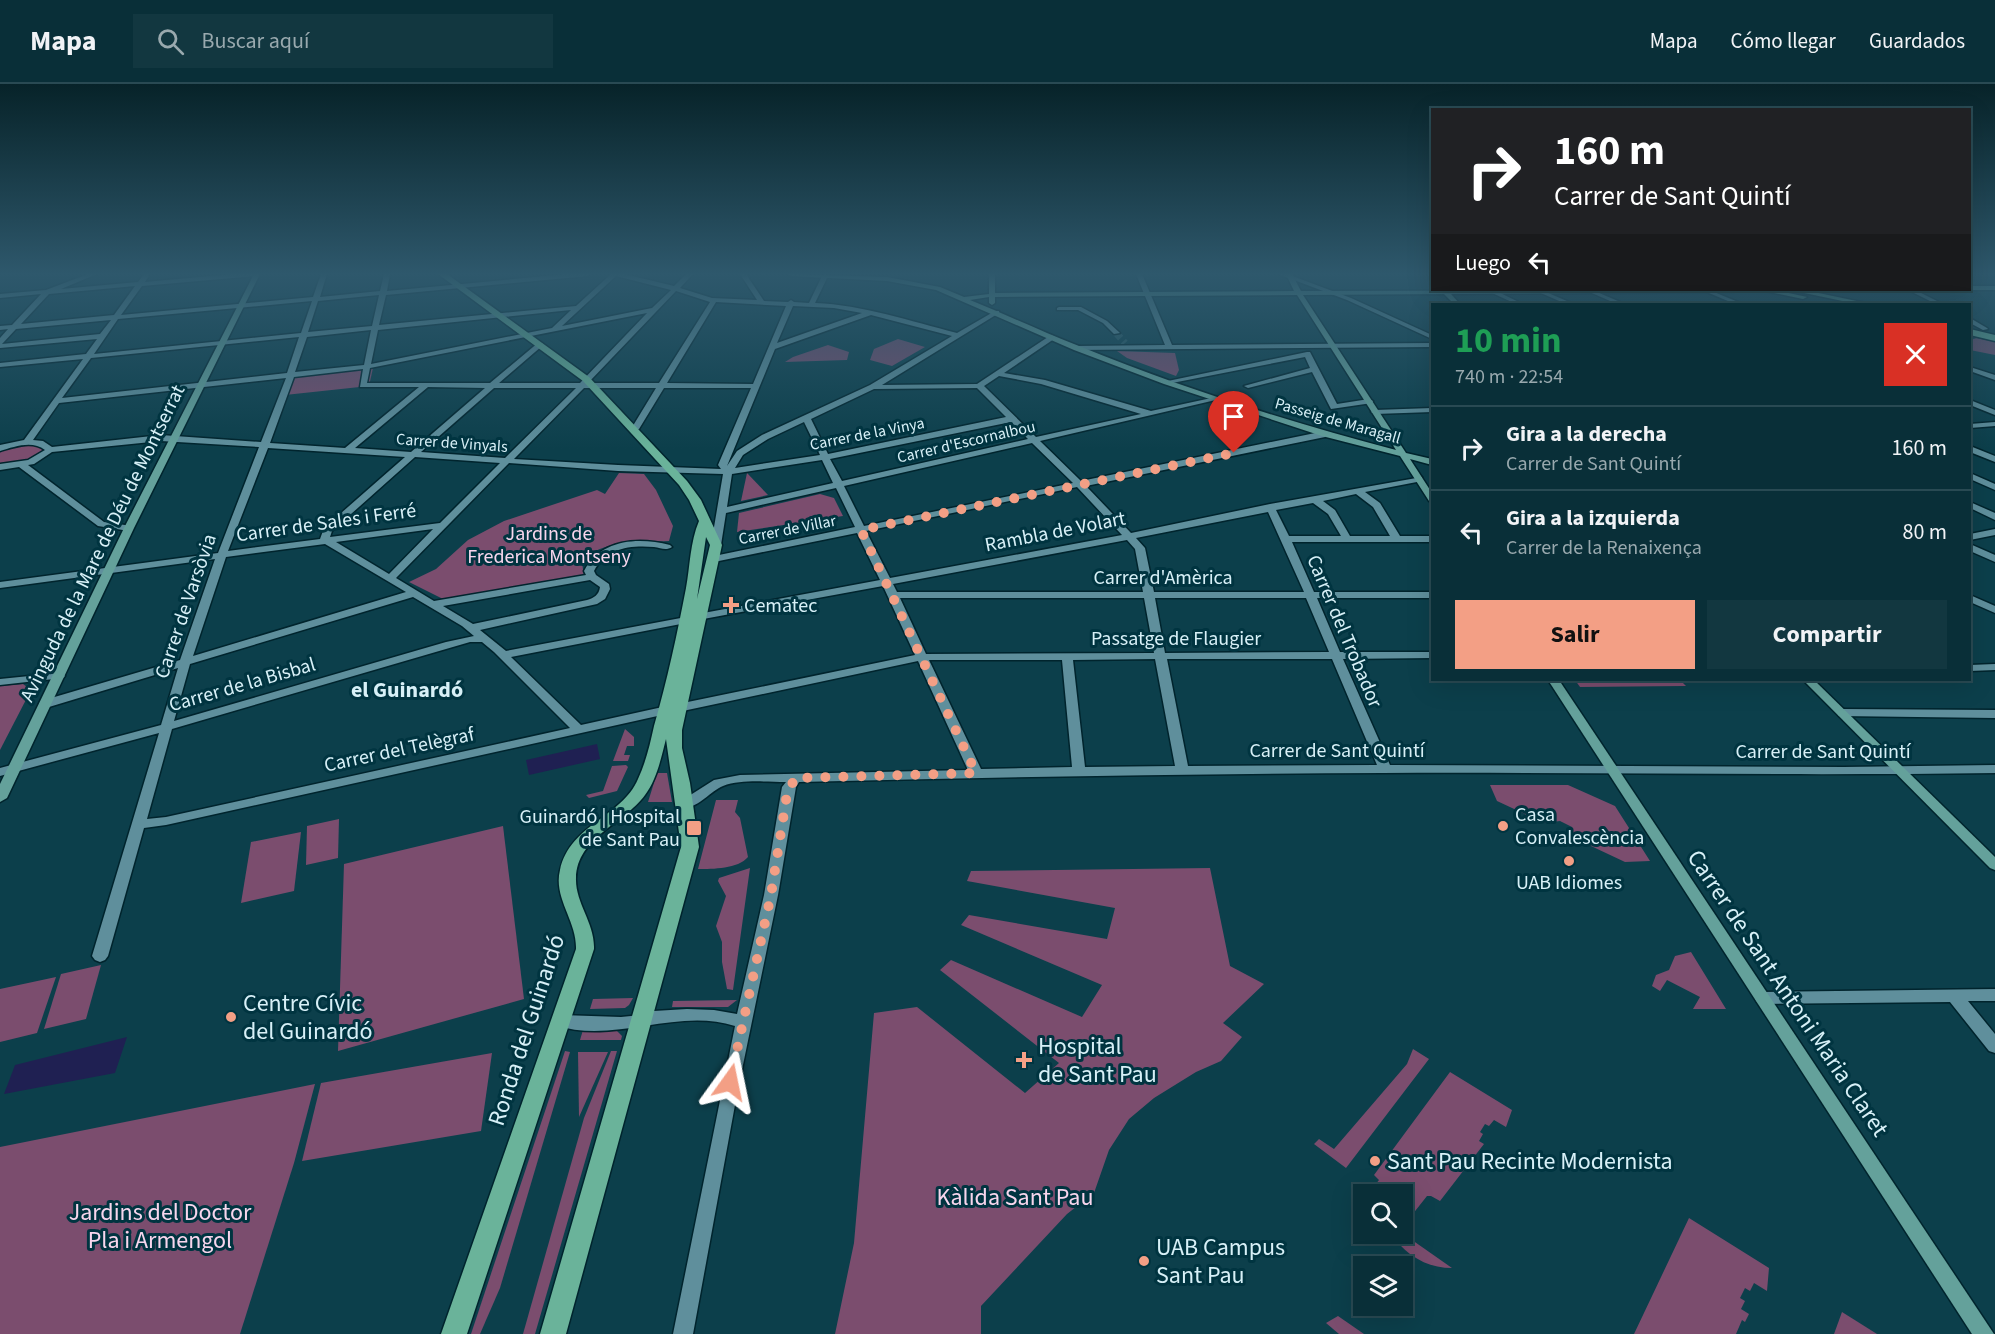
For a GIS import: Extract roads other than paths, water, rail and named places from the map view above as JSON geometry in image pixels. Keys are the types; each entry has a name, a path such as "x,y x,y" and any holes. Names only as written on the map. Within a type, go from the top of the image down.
{"main road":[{"name":"Avinguda de la Mare de Déu de Montserrat","path":"0,798 6,771 45,704 129,528 229,332"},
{"path":"523,332 587,383 634,429 690,491 716,545"},
{"name":"Passeig de Maragall","path":"1041,332 1216,399 1325,434 1431,462"},
{"path":"1324,332 1431,497"},
{"path":"1972,332 1995,338"},
{"name":"Ronda del Guinardó","path":"454,1334 561,1021 587,937 585,927 570,898 566,882 569,866 587,838 606,819 638,795 647,778 672,709 692,618 699,538 704,522"},
{"name":"Ronda del Guinardó","path":"692,618 714,559 716,545"},
{"name":"Carrer de Sant Antoni Maria Claret","path":"1554,681 1984,1334"},
{"path":"1809,681 1995,865"},
{"name":"Ronda del Guinardó","path":"554,1334 690,847 686,804 673,742 672,709"}],"street":[{"path":"0,344 10,332"},
{"path":"27,442 106,332"},
{"path":"0,365 323,332"},
{"path":"374,332 363,385 587,383 755,386"},
{"path":"58,400 367,366 539,332"},
{"path":"390,578 506,460 587,383 634,332"},
{"path":"634,429 694,332"},
{"path":"728,472 722,465 780,332"},
{"path":"774,347 816,332"},
{"path":"945,332 959,336"},
{"path":"716,545 728,472 735,459 750,446 873,387 964,332"},
{"path":"1163,332 1169,347"},
{"name":"Carrer de Varsòvia","path":"100,956 185,662 222,554 284,395 288,376 303,334"},
{"path":"0,344 103,336"},
{"path":"873,387 979,387 1051,337"},
{"path":"539,344 327,530 325,540 472,628 504,655 578,729"},
{"path":"1077,348 1127,345 1169,347 1431,345"},
{"path":"1167,382 1307,354 1334,407 1369,401"},
{"path":"1248,386 1316,369"},
{"path":"1971,369 1995,378"},
{"path":"999,374 1042,382 1152,414"},
{"path":"346,451 428,384"},
{"path":"979,387 1079,484 1140,549 1182,770"},
{"name":"Carrer d'Escornalbou","path":"722,511 1216,399"},
{"path":"1971,402 1995,413"},
{"path":"1375,412 1431,410"},
{"path":"807,418 894,596 920,657 976,773"},
{"name":"Carrer de la Vinya","path":"728,472 826,457 1011,419"},
{"path":"1971,426 1995,424"},
{"name":"Carrer de Villar","path":"714,559 1325,434"},
{"name":"Carrer de Vinyals","path":"50,450 174,438 671,471 728,472"},
{"path":"0,448 27,442 43,443 50,450 39,458 0,468"},
{"path":"1971,449 1995,459"},
{"path":"21,464 101,524 129,528"},
{"path":"1971,476 1995,487"},
{"name":"Rambla de Volart","path":"504,655 1419,479"},
{"path":"1357,491 1377,506 1397,539"},
{"path":"1314,499 1332,512 1347,539"},
{"path":"1971,506 1995,517"},
{"name":"Carrer del Trobador","path":"1270,507 1385,769"},
{"name":"Carrer de Sales i Ferré","path":"0,585 443,525"},
{"path":"1971,537 1995,532"},
{"path":"1286,540 1431,539"},
{"path":"472,628 590,603 602,596 605,589 602,584 592,578 589,571 591,565 610,550 638,544 667,547"},
{"path":"1971,547 1995,559"},
{"path":"434,604 592,578"},
{"path":"45,704 415,593"},
{"name":"Carrer d'Amèrica","path":"894,596 1431,595"},
{"path":"1971,598 1995,605"},
{"path":"1971,598 1995,610"},
{"name":"Carrer de la Bisbal","path":"6,771 450,644 470,639 484,639"},
{"name":"Passatge de Flaugier","path":"920,657 1431,655"},
{"path":"1067,656 1079,771"},
{"name":"Carrer del Telègraf","path":"139,824 166,821 578,729 920,657"},
{"path":"1971,668 1995,667"},
{"path":"0,682 59,676"},
{"path":"1843,713 1995,714"},
{"name":"Carrer de Sant Quintí","path":"686,804 728,779 1182,770 1995,769"},
{"path":"683,1334 743,1023 771,895 789,787 795,778"},
{"path":"1763,998 1995,995"},
{"path":"1955,996 1995,1046"},
{"path":"561,1021 642,1021 652,1017 726,1018 743,1023"}],"tunnel":[{"path":"1116,333 1125,343"}],"place":[{"name":"Cematec","path":"731,605"},
{"name":"Casa Convalescència","path":"1503,826"},
{"name":"Guinardó | Hospital de Sant Pau","path":"694,828"},
{"name":"UAB Idiomes","path":"1569,861"},
{"name":"Centre Cívic del Guinardó","path":"231,1017"},
{"name":"Hospital de Sant Pau","path":"1024,1060"},
{"name":"Sant Pau Recinte Modernista","path":"1375,1161"},
{"name":"UAB Campus Sant Pau","path":"1144,1261"}],"district":[{"name":"el Guinardó","path":"407,689"}],"park label":[{"name":"Jardins de Frederica Montseny","path":"549,544"},
{"name":"Kàlida Sant Pau","path":"1015,1197"},
{"name":"Jardins del Doctor Pla i Armengol","path":"160,1226"}]}
